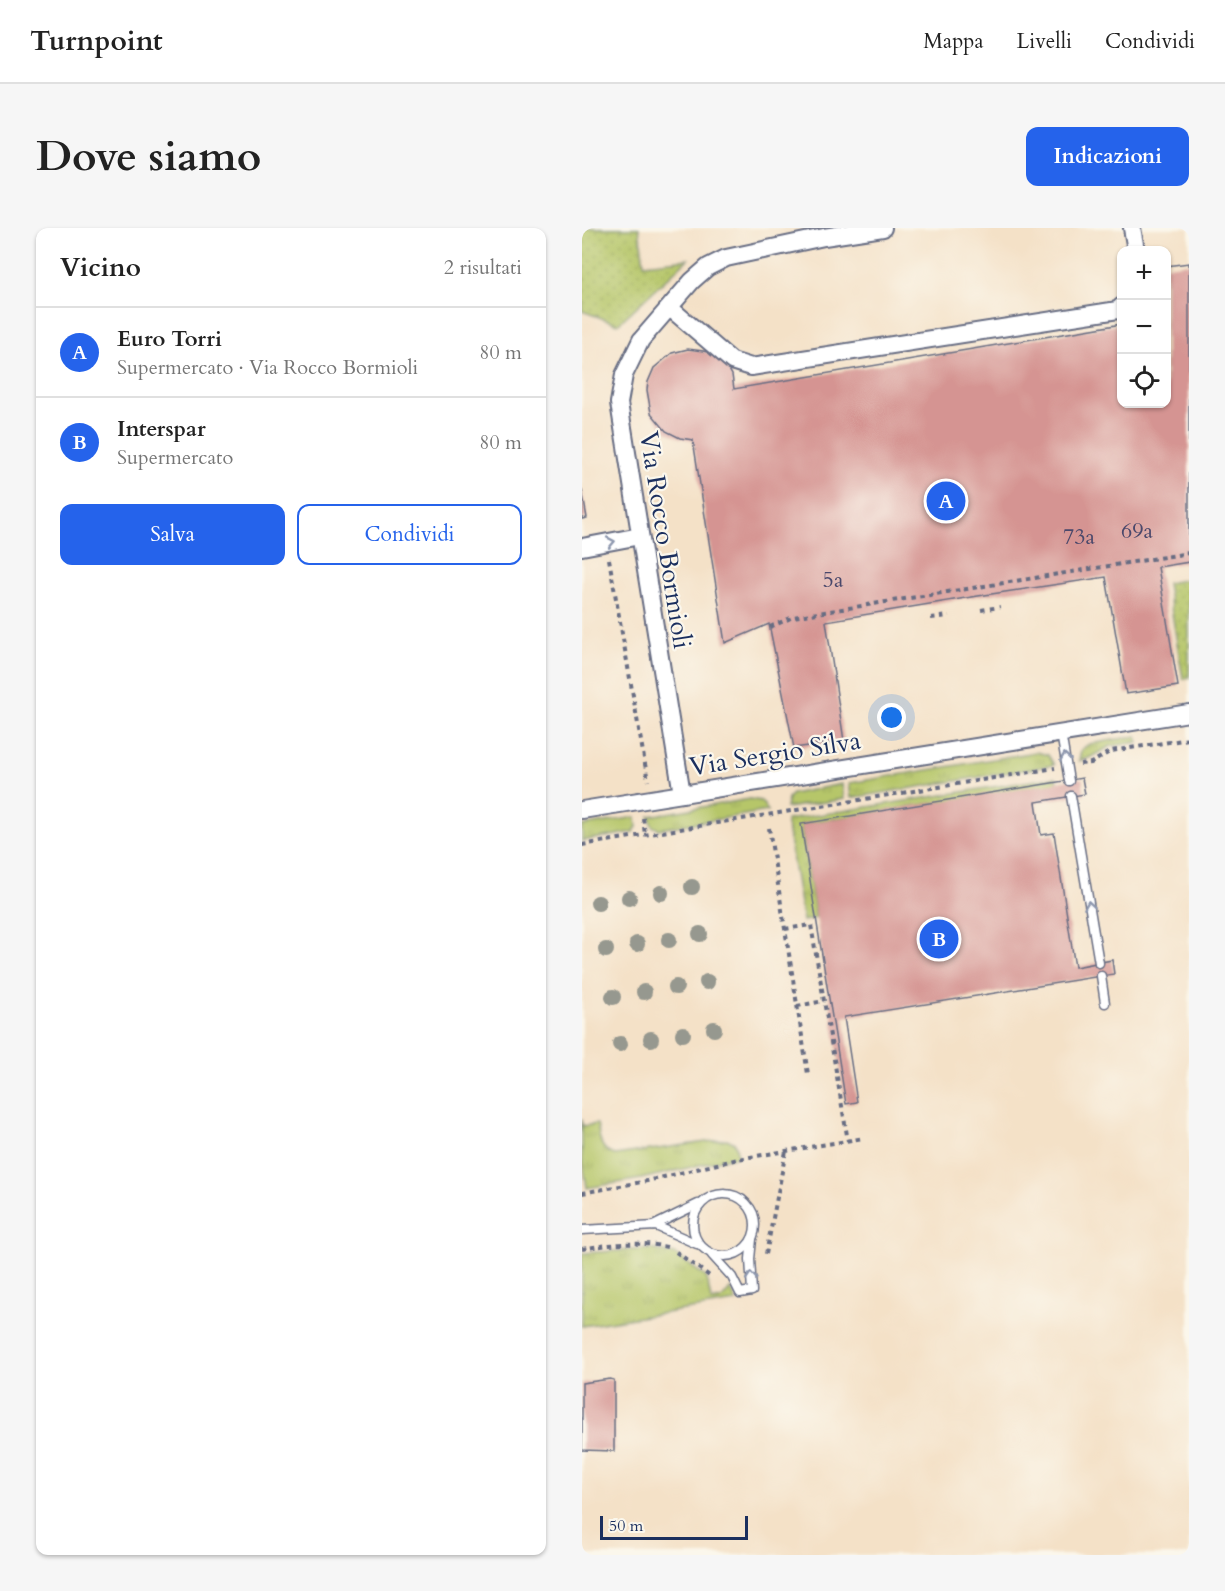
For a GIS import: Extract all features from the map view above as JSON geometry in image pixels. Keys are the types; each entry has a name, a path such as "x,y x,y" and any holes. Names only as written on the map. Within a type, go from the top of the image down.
{"street":[{"name":"Via Rocco Bormioli","path":"682,794 619,403 624,375 641,340 692,281 708,267 726,258 823,233 883,228"},
{"path":"1132,228 1135,246"},
{"path":"670,308 732,361 751,367 1117,310"},
{"path":"582,548 640,536"},
{"name":"Via Sergio Silva","path":"582,810 1189,713"}],"lane":[{"path":"1061,733 1069,781"},
{"path":"1071,796 1098,963"},
{"path":"1101,976 1105,1003"},
{"path":"652,1226 704,1200 722,1193 741,1198 755,1220 750,1259 752,1291 740,1293 732,1277 695,1238 692,1224 695,1211 704,1200"},
{"path":"582,1230 659,1227 692,1241 706,1251 723,1256 736,1253 748,1245 754,1233"}],"path":[{"path":"770,627 793,617 1189,553"},
{"path":"600,560 609,559 649,780 638,793 645,835"},
{"path":"981,610 1000,607"},
{"path":"931,618 949,616"},
{"path":"582,845 1091,763 1111,751 1189,739"},
{"path":"769,828 808,1074"},
{"path":"785,929 812,925 848,1141"},
{"path":"797,1006 824,1001"},
{"path":"582,1193 639,1183 738,1159 864,1138"}],"green space":[{"path":"582,228 639,228 644,264 688,259 618,324 582,311"},
{"path":"1189,579 1189,678 1183,679 1167,583"},
{"path":"1137,736 1138,742 1111,746 1079,761 1081,750 1089,744"},
{"path":"1036,752 1048,755 1054,765 851,798 849,783"},
{"path":"1056,777 1057,783 801,824 816,918 803,921 786,820"},
{"path":"842,784 844,799 786,808 788,798 792,794"},
{"path":"750,799 761,801 768,811 659,829 652,826 649,816"},
{"path":"636,817 637,827 633,832 582,841 582,826"},
{"path":"582,1119 583,1126 597,1124 603,1147 615,1155 727,1139 735,1143 738,1156 641,1179 587,1188 582,1156"},
{"path":"650,1249 675,1254 707,1278 711,1301 722,1299 731,1288 736,1302 582,1326 582,1253"}],"building":[{"path":"1189,263 1189,562 1158,567 1178,686 1126,694 1106,577 978,596 826,621 844,741 794,748 769,624 725,643 693,440 680,438 666,431 651,413 647,390 654,368 672,353 688,349 711,353 728,368 732,375 734,389 1117,325 1117,408 1171,408 1171,265"},
{"path":"582,490 587,518 582,519"},
{"path":"1082,778 1085,794 1036,802 1041,835 1054,833 1075,967 1112,960 1114,974 844,1017 857,1102 846,1104 801,824"},
{"path":"614,1380 614,1451 582,1450 582,1383"}],"place":[{"name":"Euro Torri","path":"946,501"},
{"name":"Interspar","path":"939,939"}]}
